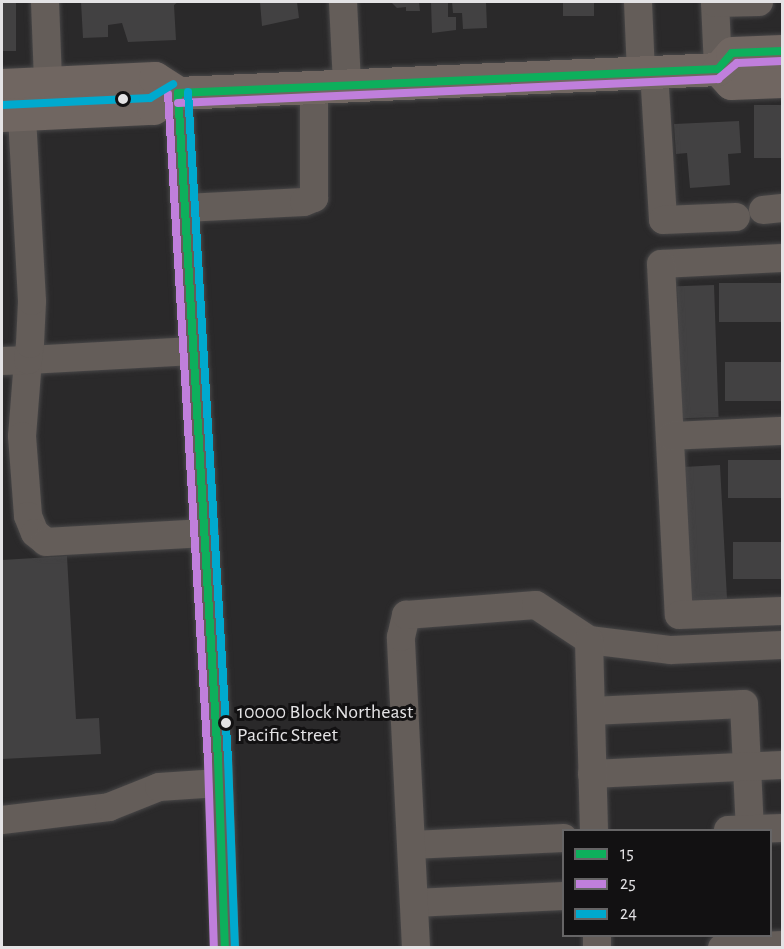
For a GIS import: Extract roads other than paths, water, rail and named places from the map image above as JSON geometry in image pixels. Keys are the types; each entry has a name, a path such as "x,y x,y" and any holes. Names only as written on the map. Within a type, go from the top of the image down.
{"main road":[{"path":"2,85 30,106 155,78 178,93 648,73 718,69 732,53 783,51"},
{"path":"718,69 731,82 783,81"}],"street":[{"path":"45,2 30,106 32,301 15,360 28,516 35,533 46,542 205,533"},
{"path":"343,2 347,85"},
{"path":"638,2 648,73 663,220 736,217"},
{"path":"718,69 715,2 759,2"},
{"path":"185,208 304,202 315,198 314,86"},
{"path":"178,93 219,783 225,948"},
{"path":"783,258 661,264 679,615 783,611"},
{"path":"15,360 194,351"},
{"path":"670,436 783,431"},
{"path":"416,948 401,637 406,615 536,605 589,640 671,650 783,645"},
{"path":"589,640 594,829"},
{"path":"591,711 744,704 747,767 743,829"},
{"path":"592,774 783,765"},
{"path":"2,820 109,807 159,787 219,783"},
{"path":"763,829 783,828"},
{"path":"411,845 562,838"},
{"path":"414,903 562,896"},
{"path":"722,948 783,945"}],"place":[{"name":"10000 Block Northeast Pacific Street","path":"226,723"}]}
